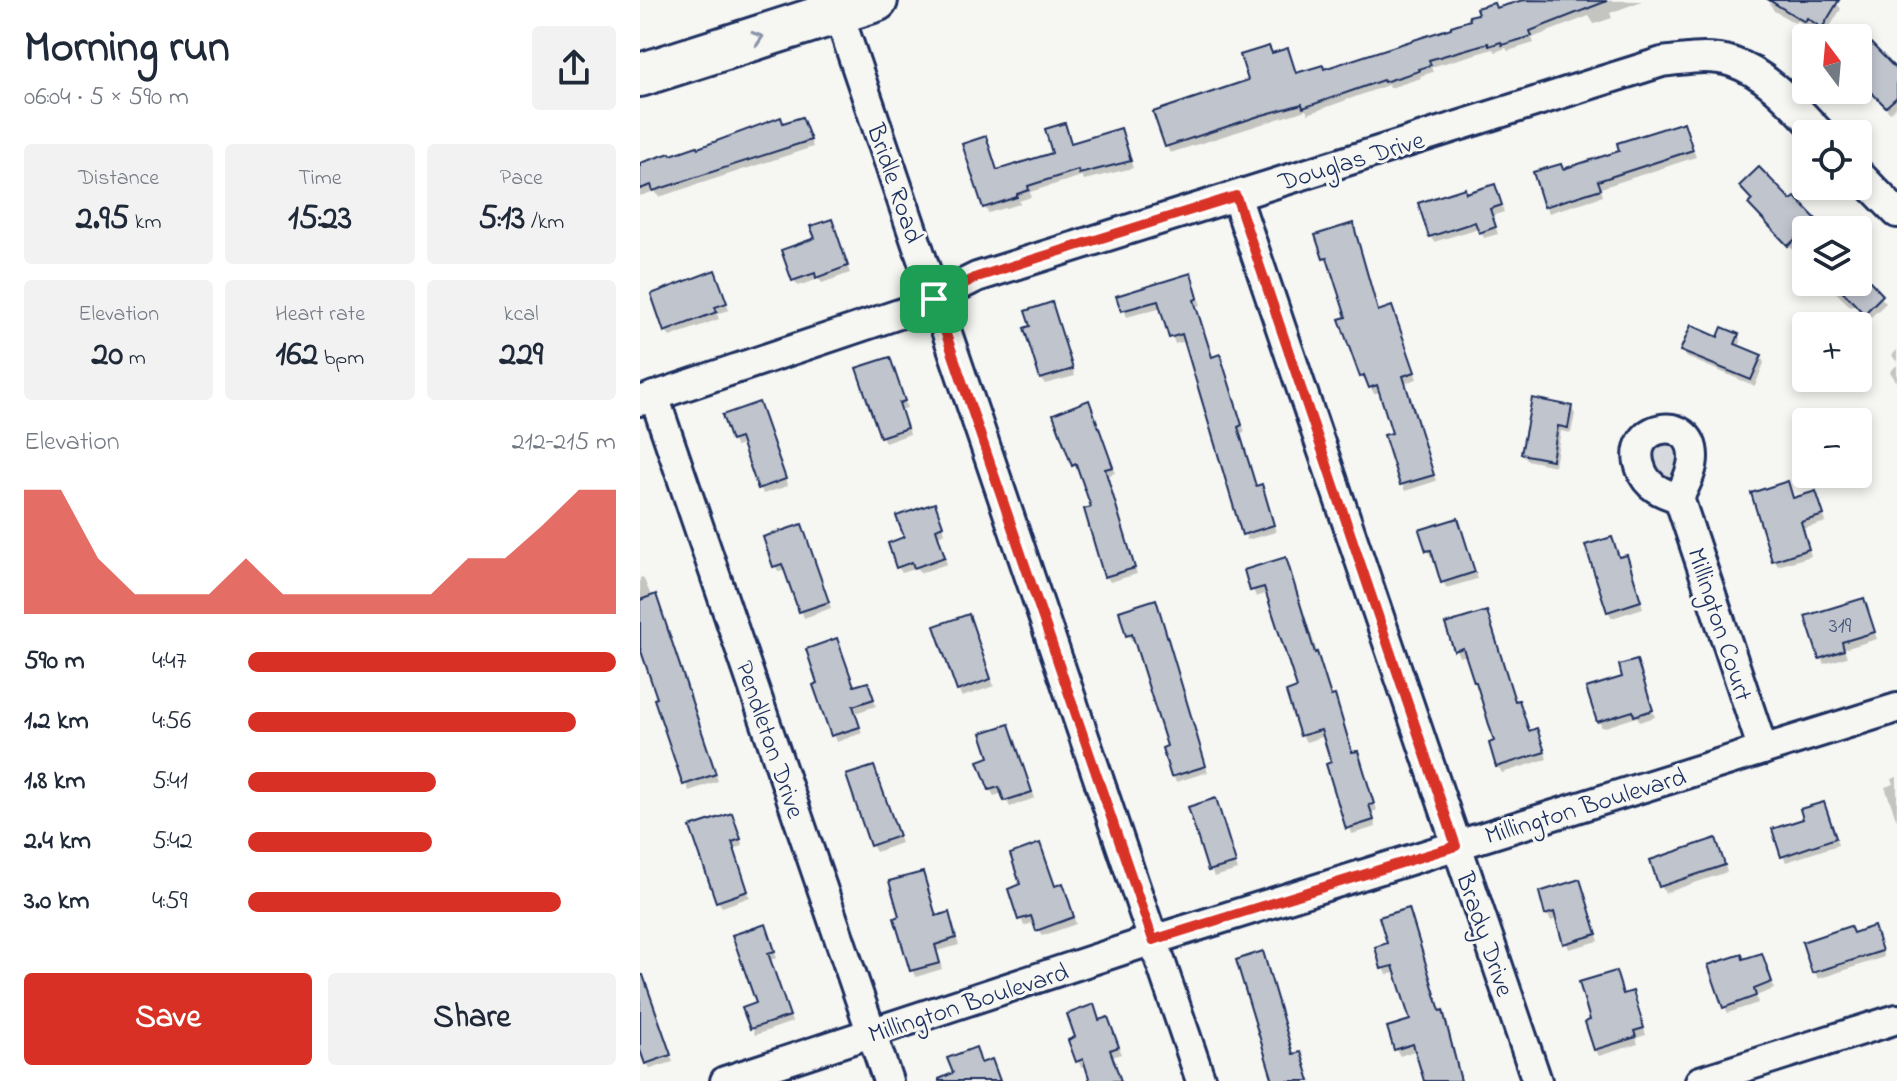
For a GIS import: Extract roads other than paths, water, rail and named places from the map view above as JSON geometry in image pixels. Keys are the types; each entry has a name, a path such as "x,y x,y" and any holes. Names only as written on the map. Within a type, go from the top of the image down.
{"highway":[{"path":"640,75 857,6"}],"street":[{"name":"Bridle Road","path":"857,6 934,299 1201,1081"},
{"name":"Douglas Drive","path":"647,398 908,311 977,277 1662,62 1691,58 1731,62 1770,84 1807,120"},
{"path":"1872,187 1897,213"},
{"name":"Brady Drive","path":"1236,196 1537,1081"},
{"name":"Pendleton Drive","path":"647,398 888,1081"},
{"name":"Millington Court","path":"1679,498 1763,750"},
{"name":"Millington Boulevard","path":"725,1081 1153,940 1897,708"},
{"path":"1700,1081 1897,1019"}]}
